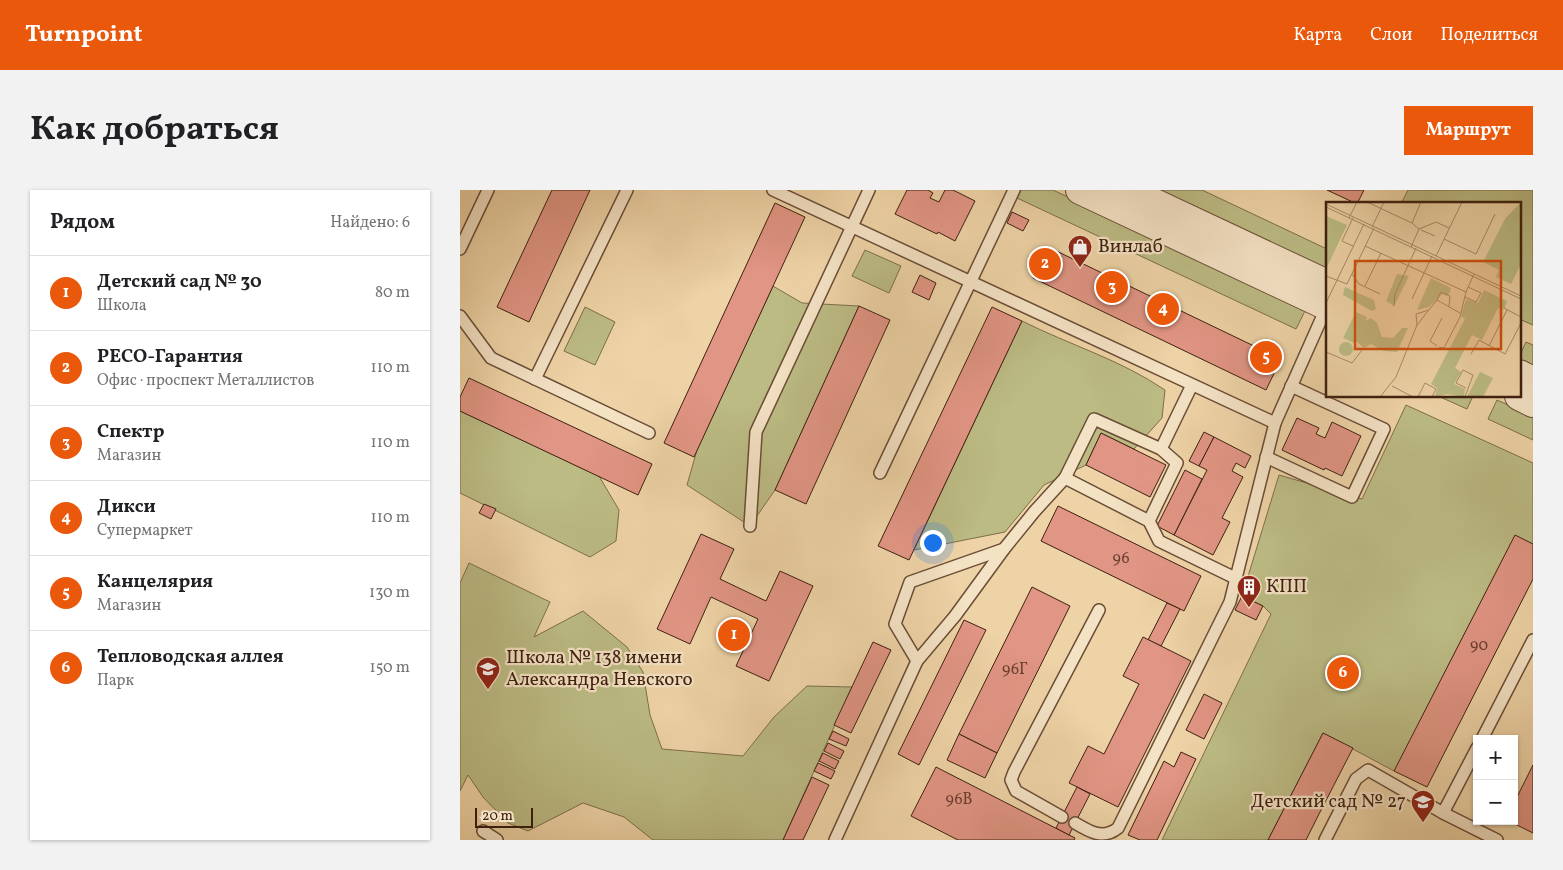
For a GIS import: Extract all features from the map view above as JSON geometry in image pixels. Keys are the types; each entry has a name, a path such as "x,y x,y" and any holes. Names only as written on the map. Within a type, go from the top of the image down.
{"street":[{"path":"1080,190 1326,306"},
{"path":"1128,190 1326,284"},
{"path":"1520,374 1533,381"},
{"path":"1520,397 1533,403"}],"lane":[{"path":"460,249 488,190"},
{"path":"536,380 627,190"},
{"path":"773,190 1275,423"},
{"path":"750,526 756,432 868,190"},
{"path":"880,473 1014,190"},
{"path":"1075,823 1093,833 1105,836 1118,828 1230,602 1275,423 1326,308"},
{"path":"460,316 491,358 649,433"},
{"path":"1161,450 1192,384"},
{"path":"1266,458 1352,497 1384,429 1291,386"},
{"path":"835,840 917,661 955,616 1004,549 1065,478 1094,419 1161,450 1177,463 1149,521"},
{"path":"1065,478 1149,521 1159,541 1235,578"},
{"path":"917,661 895,624 910,582 1004,549"},
{"path":"1062,817 1016,791 1012,780 1014,772 1099,610"},
{"path":"1484,735 1533,640"},
{"path":"1444,813 1473,756"},
{"path":"1325,840 1356,779 1368,770 1444,813 1497,840"},
{"path":"483,832 497,840"}],"shaded area":[{"path":"1021,190 1053,190 1306,309 1296,329 1017,198"},
{"path":"1149,190 1202,190 1326,249 1326,268 1324,272"},
{"path":"1408,190 1533,190 1533,325 1520,319 1520,202 1402,202"},
{"path":"865,250 901,266 889,293 852,276"},
{"path":"773,286 802,303 859,306 775,490 750,526 687,485 697,450"},
{"path":"585,307 615,322 595,365 564,351"},
{"path":"1022,321 1113,361 1165,390 1162,418 1134,449 1101,433 1086,465 1044,485 1005,532 914,550"},
{"path":"1526,342 1533,345 1533,371 1520,364 1520,355"},
{"path":"1442,398 1472,398 1467,409"},
{"path":"1497,400 1533,416 1533,440 1488,419"},
{"path":"1406,405 1533,463 1533,544 1394,771 1323,733 1268,840 1162,840 1271,614 1263,606 1242,596 1279,475 1362,499"},
{"path":"460,411 599,476 619,510 616,541 590,557 460,493"},
{"path":"469,563 550,602 534,637 583,611 627,647 643,672 650,715 662,749 743,756 774,717 807,686 852,687 783,840 653,840 624,817 583,803 528,831 508,823 483,797 468,775 460,791 460,583"}],"building":[{"path":"552,190 590,190 529,322 497,307"},
{"path":"907,190 928,190 933,193 930,198 939,202 945,190 953,190 975,201 955,241 895,214"},
{"path":"1327,190 1364,190 1358,202 1353,202"},
{"path":"775,203 805,217 694,457 664,443"},
{"path":"1012,212 1029,220 1023,231 1007,223"},
{"path":"1048,247 1281,359 1266,390 1033,278"},
{"path":"920,275 936,283 929,300 912,292"},
{"path":"859,306 890,320 806,504 775,490"},
{"path":"992,307 1022,321 909,560 878,546"},
{"path":"469,378 652,464 638,495 460,411 460,397"},
{"path":"1297,418 1319,428 1316,434 1325,438 1332,422 1361,436 1342,476 1325,468 1324,470 1282,450"},
{"path":"1204,432 1214,437 1199,466 1189,461"},
{"path":"1101,433 1166,465 1150,497 1086,465"},
{"path":"1214,437 1251,456 1245,468 1236,463 1232,471 1243,477 1222,518 1230,522 1213,555 1174,535 1207,470 1199,466"},
{"path":"1185,470 1202,479 1174,535 1157,526"},
{"path":"484,504 496,509 491,519 479,513"},
{"path":"1058,506 1201,576 1184,611 1041,541"},
{"path":"701,534 734,549 720,579 766,601 780,571 813,586 769,681 736,666 758,619 711,597 690,644 657,629"},
{"path":"1515,535 1533,544 1533,579 1427,787 1394,771"},
{"path":"1032,587 1070,606 997,753 959,734"},
{"name":"КПП","path":"1242,596 1263,606 1256,620 1235,610"},
{"path":"1167,603 1180,609 1161,646 1148,640"},
{"path":"964,620 986,630 919,765 898,754"},
{"path":"1143,637 1191,661 1118,807 1069,783 1088,746 1104,754 1139,684 1123,676"},
{"path":"873,642 891,650 851,733 834,725"},
{"path":"1204,694 1222,703 1204,739 1186,730"},
{"path":"833,731 849,739 846,746 829,739"},
{"path":"1323,733 1353,748 1306,840 1268,840"},
{"path":"959,734 997,753 985,778 947,760"},
{"path":"828,743 844,751 840,759 824,751"},
{"path":"1181,752 1196,759 1157,840 1140,840 1128,835 1164,761 1174,767"},
{"path":"823,753 839,761 835,769 819,761"},
{"path":"818,763 835,771 831,779 814,771"},
{"path":"1533,765 1533,833 1517,825 1518,795"},
{"path":"936,767 1075,838 1074,840 958,840 911,816"},
{"path":"812,777 829,785 803,840 783,840"},
{"path":"1077,787 1090,794 1069,835 1056,828"}],"place":[{"name":"РЕСО-Гарантия","path":"1045,264"},
{"name":"Винлаб","path":"1080,268"},
{"name":"Спектр","path":"1112,287"},
{"name":"Дикси","path":"1163,309"},
{"name":"Канцелярия","path":"1266,357"},
{"name":"КПП","path":"1249,608"},
{"name":"Детский сад № 30","path":"734,635"},
{"name":"Тепловодская аллея","path":"1343,673"},
{"name":"Школа № 138 имени Александра Невского","path":"488,690"},
{"name":"Детский сад № 27","path":"1423,823"}]}
